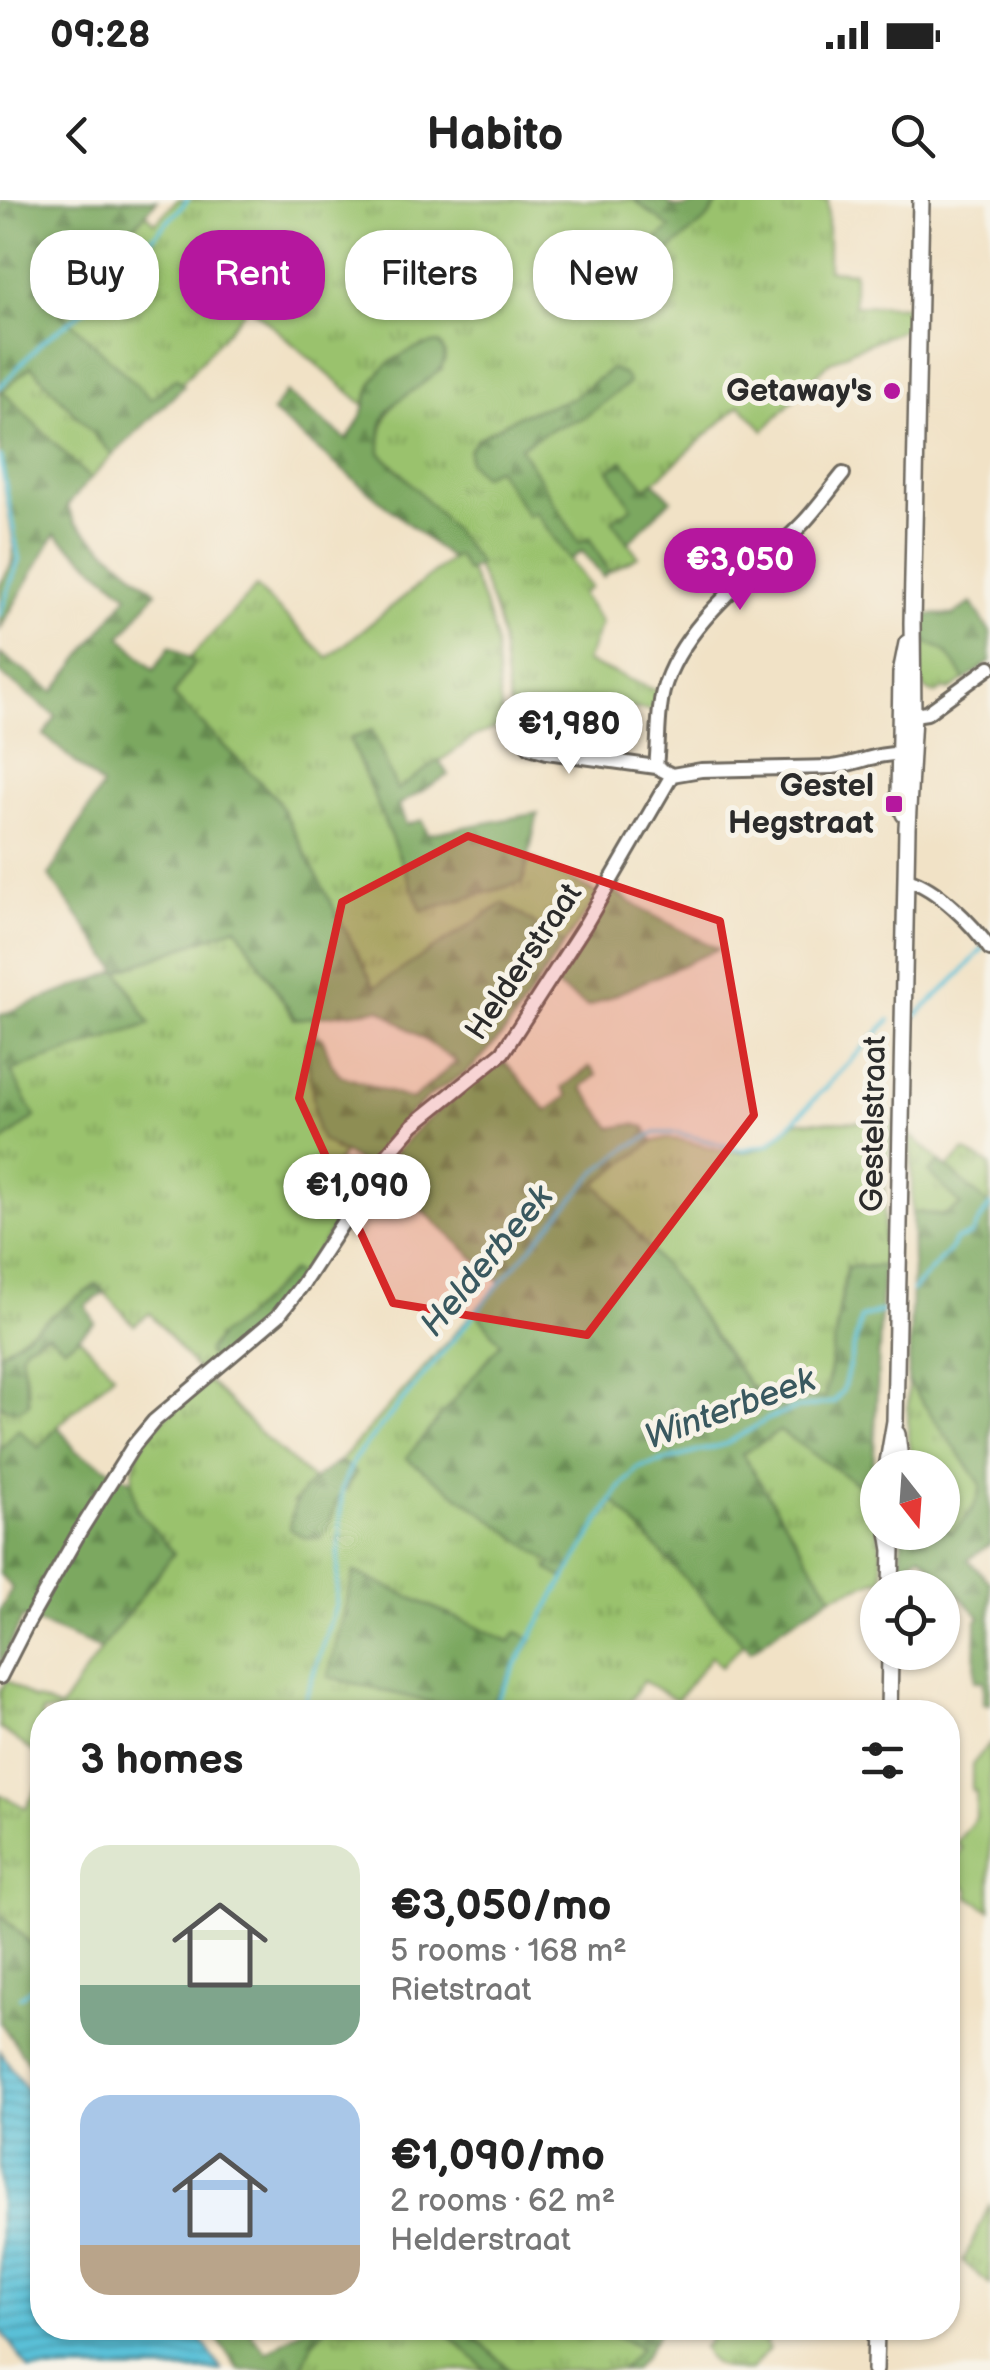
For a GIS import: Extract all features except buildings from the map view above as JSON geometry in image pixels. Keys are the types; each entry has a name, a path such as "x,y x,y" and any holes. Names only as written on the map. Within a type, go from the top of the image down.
{"main road":[{"name":"Gestelstraat","path":"890,1450 894,1421 907,878 905,754 912,623 921,200"},
{"name":"Gestelstraat","path":"894,1421 898,1450"},
{"path":"889,1700 890,1670"},
{"path":"875,2370 876,2340"}],"street":[{"path":"656,767 662,695 684,647 736,585 804,522 843,474"},
{"path":"906,716 927,713 990,667"},
{"path":"510,723 530,747 656,767 672,775 702,770 832,768 886,753 905,754"},
{"name":"Helderstraat","path":"0,1678 80,1532 134,1445 154,1422 278,1316 388,1154 413,1124 503,1052 585,924 672,775"},
{"path":"907,878 932,890 990,949"}],"highlighted area":[{"path":"468,836 720,921 754,1115 587,1335 393,1303 299,1098 342,902"}],"green space":[{"path":"0,200 157,200 131,230 30,230 30,320 69,320 151,399 176,378 184,386 113,455 31,366 2,391 90,479 67,506 75,523 156,592 121,637 154,670 170,646 194,662 173,695 277,799 375,987 504,903 564,944 507,1030 469,1071 408,1115 371,1169 322,1140 317,1130 306,1041 322,1037 340,1075 412,1100 456,1062 380,1009 295,1019 237,927 119,971 150,1024 11,1071 35,1117 0,1144 0,1015 118,971 49,876 102,786 44,735 56,716 0,673 0,654 54,692 128,595 55,534 0,629 0,585 11,565 14,547 0,456"},
{"path":"177,200 634,200 671,228 533,230 533,320 673,320 673,239 708,218 720,200 828,200 828,270 854,272 854,305 909,306 907,328 829,363 764,430 740,405 646,489 610,470 632,507 613,520 638,556 609,572 589,538 579,543 520,447 553,428 585,417 611,369 571,399 520,415 477,439 528,515 535,512 590,587 581,594 601,623 586,662 660,692 658,711 609,706 605,759 526,738 509,701 498,624 476,566 479,564 401,472 380,453 389,411 442,369 424,345 379,374 364,405 265,320 325,320 325,230 179,230 179,320 237,320 182,383 176,378 151,400 68,320 159,320 159,230 131,230 146,213 155,223"},
{"path":"634,200 668,200 670,205 681,208 700,201 720,200 708,218 673,248 670,228"},
{"path":"438,343 444,363 387,413 381,428 380,453 432,506 480,564 466,571 457,555 451,559 272,412 286,392 347,440 382,370 404,354"},
{"path":"31,366 113,455 90,479 2,391"},
{"path":"611,369 629,383 585,417 553,428 520,447 579,543 589,538 609,572 603,577 582,551 570,560 535,512 528,516 496,468 482,476 469,463 469,450 477,439 520,415 571,399"},
{"path":"623,461 646,488 654,482 671,499 628,543 612,520 632,507 609,470"},
{"path":"457,554 469,569 490,621 506,725 477,735 397,791 372,731 350,740 422,911 523,882 529,857 599,895 564,944 504,904 375,988 277,799 173,695 194,663 189,659 256,587 328,658"},
{"path":"972,603 990,632 990,662 965,680 943,650 920,641 920,614 952,615"},
{"path":"920,641 943,650 965,680 948,691 928,691 920,680"},
{"path":"372,730 397,790 439,760 448,775 399,805 406,825 422,820 428,834 538,813 523,882 422,911 350,739"},
{"path":"611,890 718,949 588,1007 551,983"},
{"path":"237,927 294,1019 314,1017 317,1037 310,1039 333,1149 343,1154 322,1186 346,1206 301,1278 293,1271 244,1318 220,1335 208,1350 217,1362 201,1375 150,1313 134,1325 97,1284 0,1353 0,1144 35,1117 10,1071 150,1024 119,971"},
{"path":"502,1058 547,1111 568,1096 562,1088 590,1067 597,1075 582,1087 612,1128 634,1124 645,1127 653,1142 596,1183 676,1282 749,1385 767,1398 825,1398 847,1267 883,1266 874,1450 860,1450 860,1486 780,1431 742,1454 832,1596 751,1651 614,1501 563,1578 548,1569 552,1563 406,1458 501,1343 475,1311 501,1282 399,1189 379,1211 364,1200 395,1152 421,1125"},
{"path":"797,1121 893,1122 885,1165 883,1266 846,1267 825,1398 767,1398 749,1385 676,1282 596,1183 653,1142 679,1140 722,1150 752,1151 771,1143"},
{"path":"909,1134 940,1161 930,1172 961,1205 944,1215 912,1212"},
{"path":"965,1151 990,1165 990,1207 947,1168"},
{"path":"940,1161 990,1206 990,1544 968,1560 990,1582 990,1704 984,1704 984,1681 975,1681 976,1622 980,1617 960,1596 960,1570 935,1570 921,1555 910,1562 910,1570 901,1570 902,1550 960,1550 960,1524 978,1499 981,1484 908,1382 912,1212 944,1215 961,1205 929,1172"},
{"path":"292,1271 301,1278 267,1318 217,1362 208,1355 220,1335 244,1318"},
{"path":"97,1284 104,1293 86,1306 95,1323 64,1347 48,1334 25,1345 21,1354 29,1403 15,1410 0,1404 0,1353"},
{"path":"475,1311 501,1343 407,1459 614,1500 744,1643 721,1667 711,1656 677,1700 643,1681 631,1700 494,1700 532,1640 511,1642 354,1572 328,1677 421,1700 66,1700 173,1553 138,1510 133,1487 138,1454 169,1414 208,1381 313,1480 293,1503 332,1518 336,1501 356,1473 340,1461"},
{"path":"48,1334 78,1336 114,1374 38,1448 18,1430 0,1450 0,1404 6,1409 29,1393 21,1354 25,1345"},
{"path":"908,1382 957,1450 911,1450"},
{"path":"58,1426 76,1451 132,1481 136,1508 174,1553 101,1649 23,1617 0,1665 0,1612 12,1588 0,1574 0,1450 18,1429 39,1448"},
{"path":"779,1430 860,1486 860,1550 881,1550 882,1570 860,1570 860,1586 832,1596 742,1454"},
{"path":"960,1455 981,1484 975,1506 960,1524"},
{"path":"340,1461 356,1473 337,1500 328,1528 320,1538 304,1537 290,1529 299,1496"},
{"path":"354,1572 510,1642 517,1632 532,1639 494,1700 421,1700 328,1677"},
{"path":"6,1680 34,1700 30,1700 30,1749 0,1728 0,1691"},
{"path":"990,1743 990,1910 968,1896 969,1890 960,1877 960,1838 976,1818 972,1765"},
{"path":"0,1794 26,1808 30,1801 30,1943 0,1914"},
{"path":"0,1914 30,1943 30,2066 0,2022"},
{"path":"990,2204 990,2284 963,2262"},
{"path":"218,2340 256,2340 267,2353 286,2340 315,2340 301,2370 239,2370"},
{"path":"455,2340 486,2370 301,2370 312,2343"},
{"path":"455,2340 478,2340 510,2370 486,2370"},
{"path":"478,2340 623,2340 641,2348 621,2370 510,2370"},
{"path":"623,2340 654,2340 633,2370 621,2370 641,2348"},
{"path":"709,2340 767,2340 769,2349 751,2370 736,2370 711,2361 703,2348"}],"water":[{"path":"0,2051 30,2095 30,2340 201,2340 222,2370 29,2370 0,2329"}],"waterway":[{"path":"0,387 42,342 116,283 188,200"},
{"path":"0,456 19,560 0,614"},
{"name":"Helderbeek","path":"915,1017 984,947"},
{"name":"Helderbeek","path":"305,1700 336,1604 342,1488 354,1459 502,1281 598,1170 630,1146 656,1133 678,1133 742,1150 769,1144 890,1020"},
{"name":"Winterbeek","path":"912,1291 955,1240 971,1235 990,1205"},
{"name":"Winterbeek","path":"497,1700 619,1489 638,1468 726,1444 768,1419 795,1409 834,1402 843,1390 861,1318 882,1311"},
{"name":"Helderbeek","path":"20,1997 30,1989"}],"place":[{"name":"Getaway's","path":"892,391"},
{"name":"Gestel Hegstraat","path":"894,804"}]}
